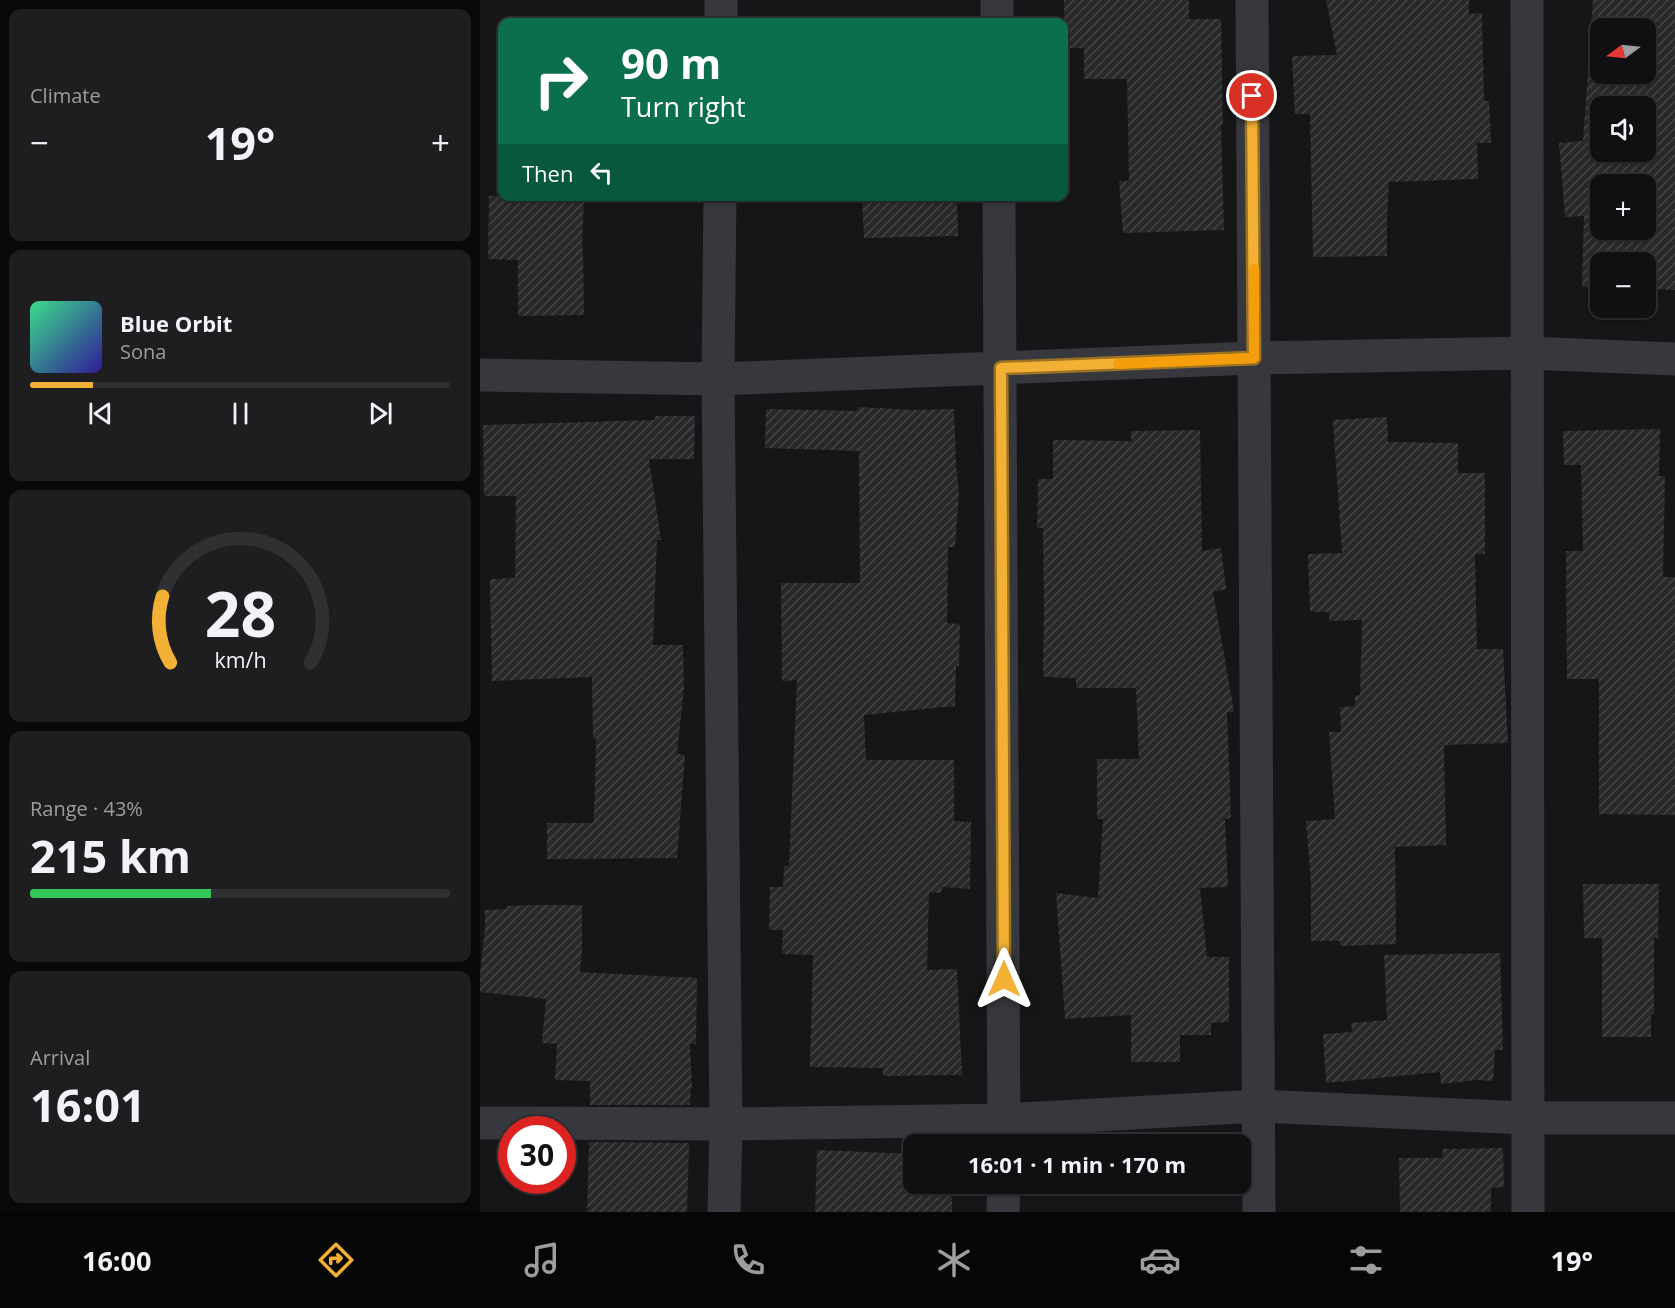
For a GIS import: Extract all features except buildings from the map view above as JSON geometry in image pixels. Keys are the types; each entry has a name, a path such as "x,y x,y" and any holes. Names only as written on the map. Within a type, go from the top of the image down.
{"street":[{"path":"721,0 721,18"},
{"path":"997,0 998,18"},
{"path":"1252,0 1259,1212"},
{"path":"1527,0 1528,1212"},
{"path":"720,201 718,379 726,1124 724,1212"},
{"path":"999,201 1004,1132"},
{"path":"480,375 718,379 1254,358 1527,353 1675,359"},
{"path":"480,1124 726,1124 1004,1132 1259,1106 1527,1118 1675,1118"},
{"path":"1003,1212 1004,1194"}],"slow traffic":[{"path":"1118,364 1254,358 1254,269"}],"route":[{"path":"1004,979 1001,368 1254,358 1252,96"}]}
